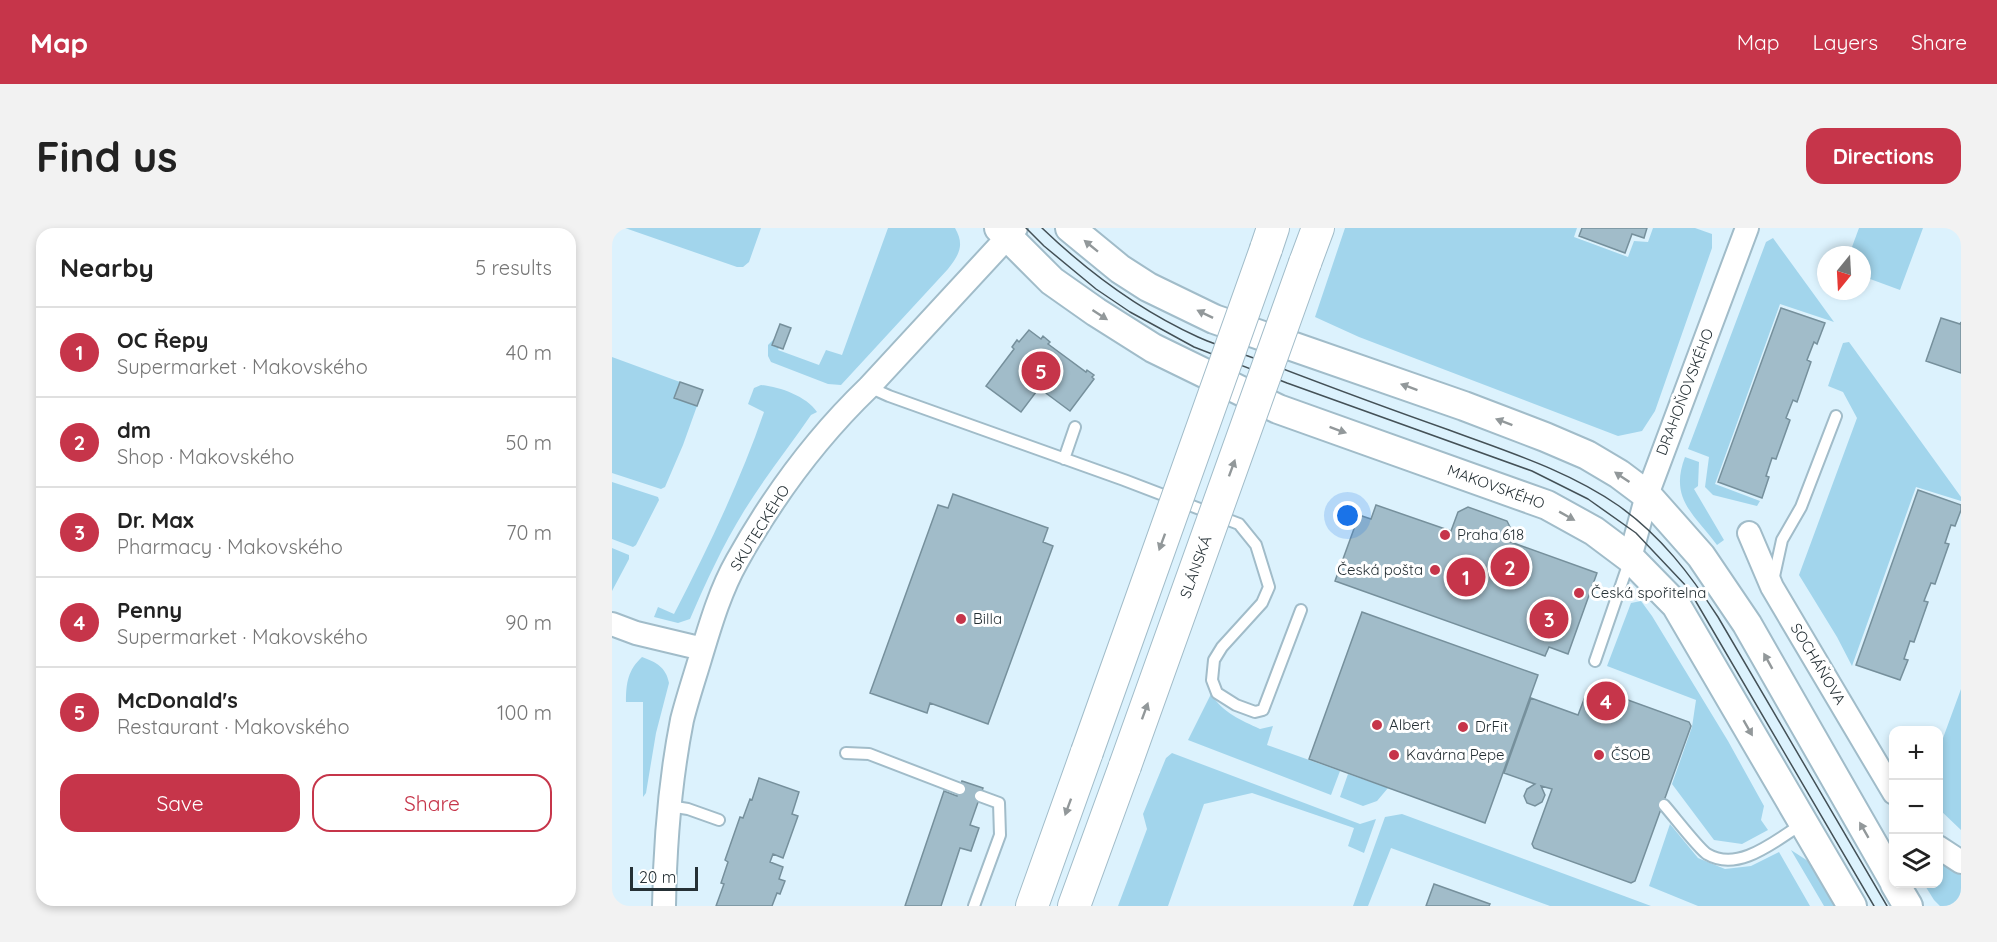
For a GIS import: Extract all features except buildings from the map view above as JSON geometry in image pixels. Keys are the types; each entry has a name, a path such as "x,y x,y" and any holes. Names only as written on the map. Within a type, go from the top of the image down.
{"main road":[{"name":"SLÁNSKÁ","path":"1074,906 1318,228"},
{"path":"1032,906 1269,239"}],"street":[{"path":"1070,228 1120,269 1148,287 1214,319 1464,406 1545,437 1587,455 1619,474 1647,495 1701,556 1747,624 1889,873"},
{"name":"DRAHOŇOVSKÉHO","path":"1630,558 1647,495 1747,228"},
{"name":"SKUTECKÉHO","path":"664,906 669,806 683,719 714,613 736,562 782,490 845,410 869,387 1007,231"},
{"name":"MAKOVSKÉHO","path":"1007,231 1052,281 1153,348 1278,409 1547,505 1594,531 1630,558 1676,605 1852,906"},
{"name":"SOCHÁŇOVA","path":"1749,533 1772,587 1889,780"},
{"path":"612,624 636,633 703,649"},
{"path":"1943,851 1961,862"},
{"path":"1898,888 1908,906"}],"lane":[{"path":"869,387 1239,524 1256,545 1269,587 1262,603 1222,647 1214,660 1212,680 1217,693 1245,708 1255,712 1263,711 1301,610"},
{"path":"1772,587 1782,540 1801,507 1836,416"},
{"path":"1064,459 1075,427"},
{"path":"1595,661 1630,558"},
{"path":"846,753 869,754 960,789"},
{"path":"974,906 1000,835 999,803 980,796"},
{"path":"1665,805 1706,854 1731,861 1755,853 1803,824"},
{"path":"669,806 688,809 719,820"}],"shaded area":[{"path":"625,228 761,228 749,262 743,267 737,267"},
{"path":"888,228 955,228 960,240 959,250 948,269 841,385 828,384 771,362 768,356 768,345 776,337 784,336 778,350 819,365 826,350 842,355"},
{"path":"1345,228 1577,228 1574,237 1628,257 1634,241 1648,242 1653,228 1695,228 1712,234 1712,248 1655,411 1642,431 1618,436 1359,337 1315,317"},
{"path":"1859,228 1923,228 1900,290 1871,279 1871,246 1852,246"},
{"path":"1773,238 1834,322 1780,304 1715,484 1760,501 1757,506 1713,495 1705,487 1709,457 1688,449 1766,242"},
{"path":"1849,342 1961,497 1961,501 1916,487 1852,666 1799,575 1857,418 1843,392 1828,386 1843,343"},
{"path":"612,357 680,382 674,398 697,406 665,487 661,489 612,473"},
{"path":"761,385 792,393 806,401 817,412 811,415 744,511 715,564 690,619 678,623 654,617 658,607 674,614 723,514 764,412 748,404 754,388"},
{"path":"1685,457 1699,462 1698,486 1694,489 1724,540 1717,545 1686,505 1682,495 1680,484"},
{"path":"612,482 658,497 659,500 633,547 612,539"},
{"path":"612,548 629,555 629,559 612,591"},
{"path":"1641,601 1728,741 1764,806 1761,820 1768,830 1742,844 1714,840 1672,784 1692,727 1696,700 1607,666 1631,603"},
{"path":"642,657 660,666 669,683 656,733 646,793 643,797 643,702 626,702 629,677"},
{"path":"1961,689 1961,830 1943,813 1943,738"},
{"path":"1211,694 1221,706 1239,719 1260,729 1273,726 1267,745 1340,771 1331,795 1188,740"},
{"path":"1172,753 1360,824 1376,819 1364,853 1348,846 1354,828 1252,793 1204,804 1168,906 1118,906 1147,829 1143,814 1166,758"},
{"path":"1348,774 1388,788 1377,801 1363,806 1340,797"},
{"path":"1402,814 1651,906 1550,906 1391,848 1368,906 1353,906 1385,817"},
{"path":"1670,824 1698,858 1725,869 1751,866 1779,852 1810,906 1698,906 1649,886"},
{"path":"1791,850 1811,863 1837,906 1824,906"},
{"path":"1943,864 1961,875 1961,906 1940,906 1926,888 1943,888"}],"tram line":[{"path":"1026,228 1096,289 1130,312 1194,347 1532,471 1588,499 1636,533 1688,588 1874,906"},
{"path":"1042,228 1096,275 1177,327 1225,348 1537,463 1599,493 1634,518 1674,557 1718,617 1887,906"}],"place":[{"name":"McDonald's","path":"1041,371"},
{"name":"Praha 618","path":"1445,535"},
{"name":"dm","path":"1510,567"},
{"name":"Česká pošta","path":"1435,570"},
{"name":"OC Řepy","path":"1466,577"},
{"name":"Česká spořitelna","path":"1579,593"},
{"name":"Billa","path":"961,619"},
{"name":"Dr. Max","path":"1549,619"},
{"name":"Penny","path":"1606,701"},
{"name":"Albert","path":"1377,725"},
{"name":"DrFit","path":"1463,727"},
{"name":"Kavárna Pepe","path":"1394,755"},
{"name":"ČSOB","path":"1599,755"}]}
